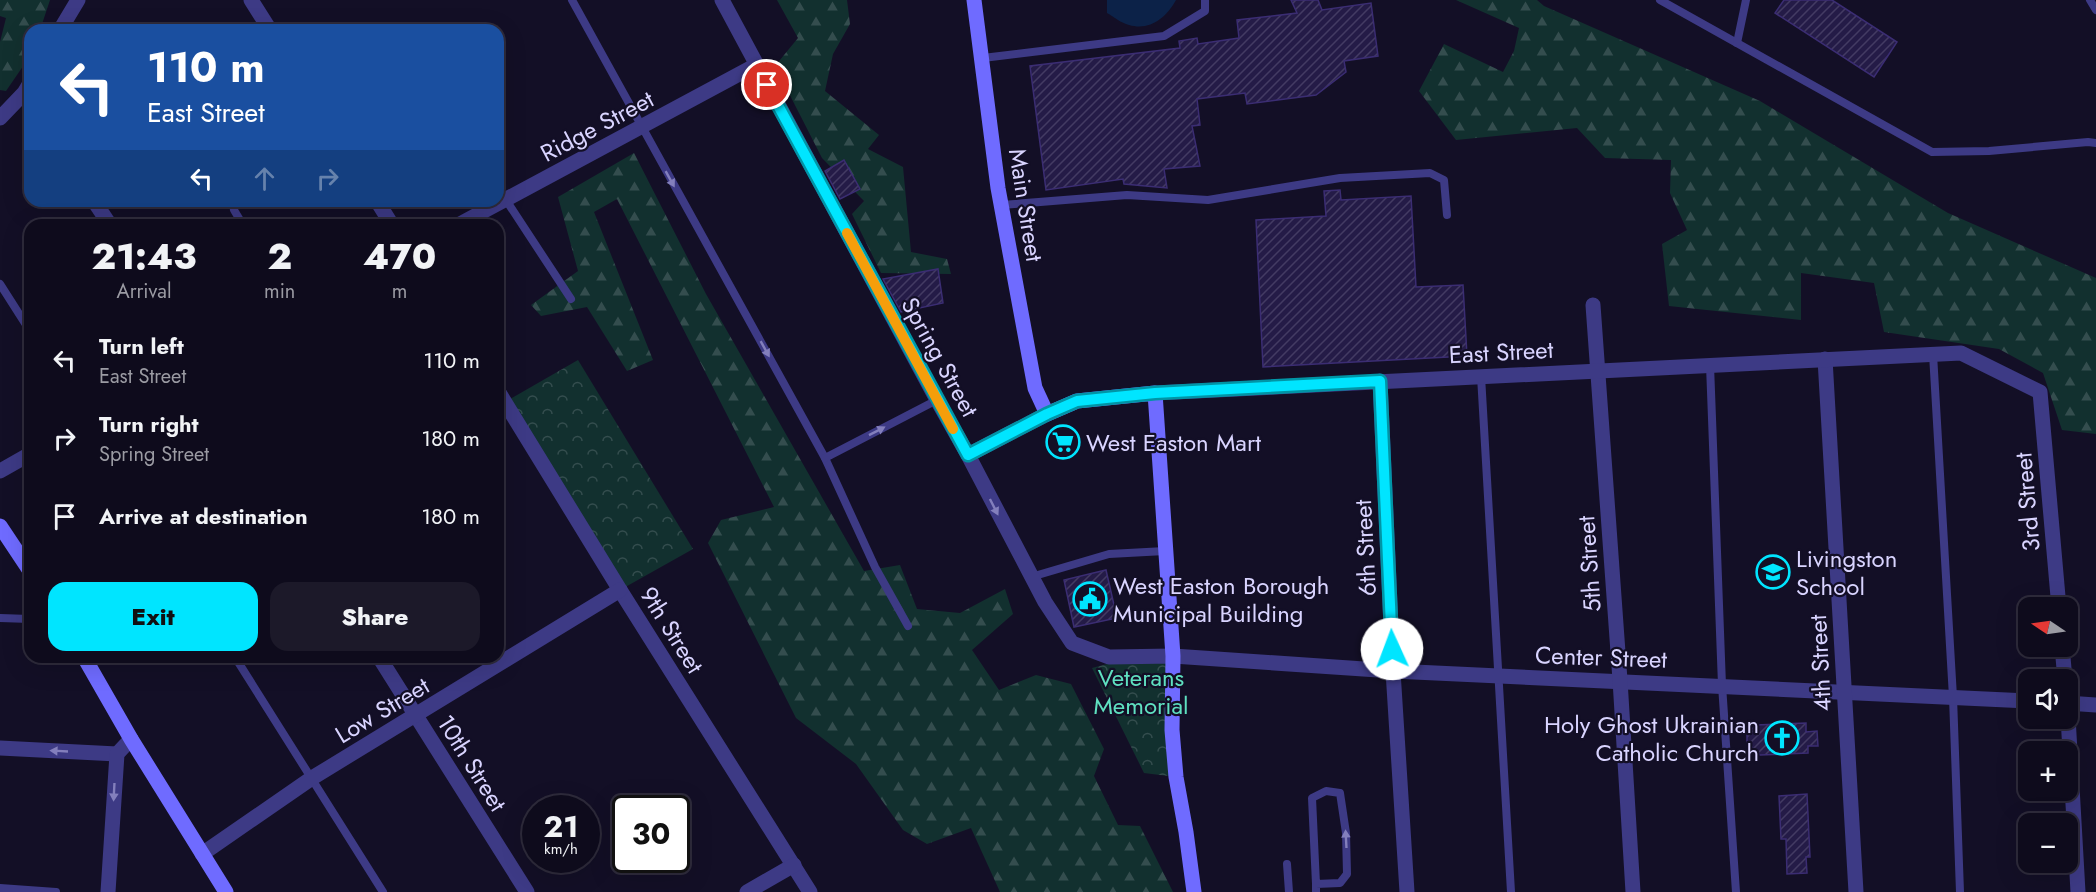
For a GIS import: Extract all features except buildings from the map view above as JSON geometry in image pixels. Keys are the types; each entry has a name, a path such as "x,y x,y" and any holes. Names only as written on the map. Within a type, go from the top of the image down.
{"street":[{"path":"62,24 69,8 78,0"},
{"path":"251,0 266,24"},
{"name":"Spring Street","path":"722,0 1032,576 1072,644 1109,657 1173,656"},
{"name":"Main Street","path":"975,0 1002,205 1035,388 1047,414"},
{"name":"Ridge Street","path":"506,200 756,65"},
{"path":"0,118 24,97"},
{"name":"Ridge Street","path":"470,219 493,207"},
{"name":"5th Street","path":"1593,305 1633,892"},
{"name":"East Street","path":"968,455 1077,401 1155,393 1961,353 2040,392"},
{"name":"4th Street","path":"1825,359 1856,892"},
{"name":"6th Street","path":"1380,381 1393,671 1407,892"},
{"name":"3rd Street","path":"2040,392 2058,597"},
{"path":"1155,393 1173,656 1172,730 1176,777 1194,892"},
{"name":"9th Street","path":"504,401 810,892"},
{"path":"0,471 24,457"},
{"path":"0,526 24,562"},
{"name":"Low Street","path":"504,662 620,590"},
{"name":"Center Street","path":"1173,656 1393,671 2018,700"},
{"path":"87,663 131,739 226,892"},
{"name":"10th Street","path":"383,663 527,892"},
{"name":"Low Street","path":"202,854 312,778 502,663"},
{"path":"2078,703 2096,705"},
{"path":"2069,729 2078,892"},
{"path":"108,892 117,754 131,739"},
{"path":"0,748 117,754"},
{"path":"747,892 794,865"}],"lane":[{"path":"572,0 825,458 875,567 908,626"},
{"path":"983,58 1164,36 1205,11 1205,0"},
{"path":"1660,0 1932,152 1989,151 2096,143"},
{"path":"1737,43 1746,0"},
{"path":"2090,0 2096,10"},
{"path":"1002,205 1127,195 1208,200 1340,178 1430,172 1444,180 1447,215"},
{"path":"506,200 571,299"},
{"path":"234,210 239,219"},
{"path":"0,284 24,322"},
{"path":"1933,354 1953,697 1960,892"},
{"path":"1710,365 1722,685 1736,892"},
{"path":"1481,376 1511,892"},
{"path":"825,458 937,400"},
{"path":"1032,576 1109,554 1166,551"},
{"path":"0,618 24,619"},
{"path":"240,663 383,892"},
{"path":"1326,791 1340,793 1346,833 1347,874 1340,883 1316,888 1312,798 1326,791"},
{"path":"1287,864 1289,892"},
{"path":"0,888 56,892"}],"green space":[{"path":"0,0 50,0 42,24 24,24 24,65 6,91 0,90 0,42 6,18 0,16"},
{"path":"777,0 847,0 850,24 833,54 825,91 879,135 868,149 903,167 911,252 947,259 951,274 881,273 852,214 864,201 822,158 775,66 798,38"},
{"path":"1456,0 1537,0 1544,6 1760,101 1948,213 2096,278 2096,434 2062,430 2043,373 1999,349 1884,332 1874,283 1801,273 1801,320 1669,306 1662,244 1687,230 1670,193 1671,160 1605,158 1577,128 1456,140 1419,91 1444,44 1503,72 1514,51 1519,28"},
{"path":"634,153 706,294 864,571 900,565 917,609 960,613 1005,589 1013,614 972,650 999,690 1036,675 1071,684 1104,749 1094,776 1118,825 1140,826 1173,892 1000,892 971,828 927,844 903,830 856,764 796,718 708,543 721,520 774,507 617,199 594,212 653,360 627,371 587,307 541,316 531,305 578,271 558,197"},
{"path":"578,360 693,549 620,590 505,402"},
{"name":"Veterans Memorial","path":"1173,656 1176,777 1144,773 1092,668 1133,657"}],"water":[{"path":"1107,0 1176,0 1157,22 1137,26 1123,23 1107,13"}],"slow traffic":[{"path":"847,233 953,429"}],"place":[{"name":"West Easton Mart","path":"1063,442"},
{"name":"Livingston School","path":"1773,572"},
{"name":"West Easton Borough Municipal Building","path":"1090,599"},
{"name":"Holy Ghost Ukrainian Catholic Church","path":"1782,738"}],"route":[{"path":"767,85 968,455 1077,401 1155,393 1380,381 1392,649"}]}
